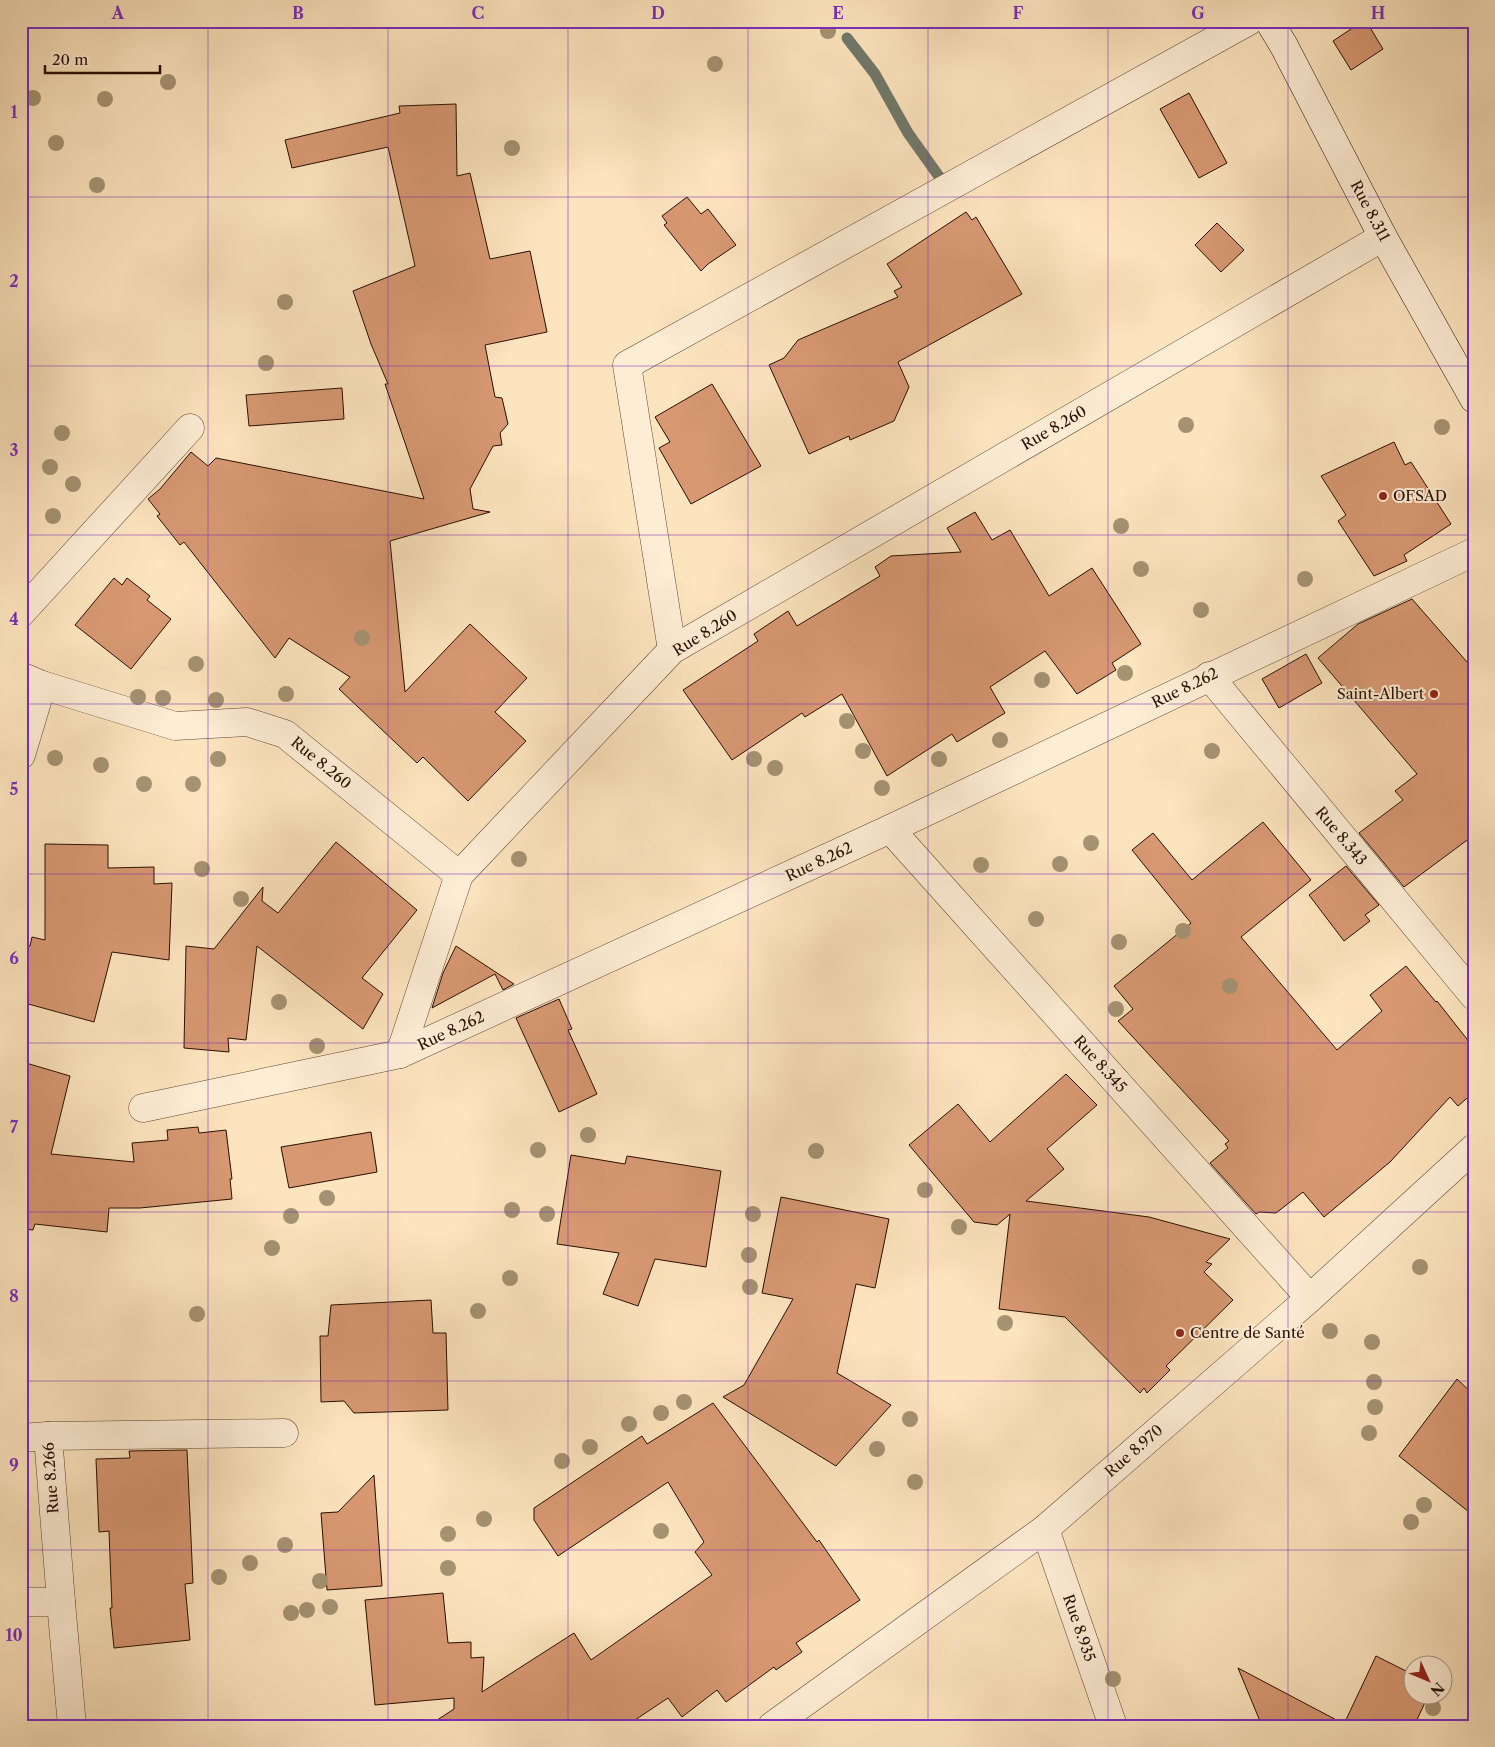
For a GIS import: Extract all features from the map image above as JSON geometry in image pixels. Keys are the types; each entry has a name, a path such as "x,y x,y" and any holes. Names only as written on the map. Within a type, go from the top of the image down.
{"street":[{"path":"672,650 627,365 1249,21"},
{"name":"Rue 8.311","path":"1269,21 1284,46 1383,237 1469,383"},
{"name":"Rue 8.260","path":"32,680 175,726 247,722 285,734 459,876 672,650 1383,237"},
{"path":"21,613 190,428"},
{"name":"Rue 8.262","path":"143,1108 400,1054 890,829 1209,676 1474,552"},
{"name":"Rue 8.343","path":"1209,676 1474,996"},
{"path":"21,755 32,680"},
{"name":"Rue 8.345","path":"890,829 1310,1298"},
{"path":"400,1054 459,876"},
{"name":"Rue 8.970","path":"772,1726 1044,1529 1310,1298 1474,1148"},
{"name":"Rue 8.266","path":"72,1726 61,1602 34,1437 284,1433"},
{"name":"Rue 8.935","path":"1044,1529 1114,1726"},
{"path":"21,1602 61,1602"}],"building":[{"path":"1363,21 1366,21 1383,49 1351,70 1333,41"},
{"path":"1189,93 1227,163 1199,178 1160,109"},
{"path":"456,104 457,176 470,173 490,259 530,251 547,332 485,345 495,397 502,398 508,424 500,433 502,445 493,446 470,489 473,509 490,512 390,541 405,692 470,624 527,678 495,712 526,741 468,801 423,757 417,763 339,689 350,677 289,638 275,658 184,542 180,545 157,516 160,514 148,499 160,489 191,452 208,466 216,458 424,499 385,384 388,384 371,344 353,291 415,266 388,147 292,168 285,140 400,113 399,106"},
{"path":"687,197 701,214 708,209 736,245 701,271 664,225 667,223 662,216"},
{"path":"966,212 972,220 976,217 1022,294 898,362 909,387 894,421 850,440 849,436 809,454 769,365 784,358 798,340 898,297 894,291 902,287 887,264"},
{"path":"1217,223 1244,250 1221,272 1195,245"},
{"path":"712,384 761,466 691,504 659,448 670,442 655,417"},
{"path":"342,388 344,419 249,426 246,395"},
{"name":"OFSAD","path":"1394,442 1405,465 1411,462 1451,524 1404,555 1407,561 1374,576 1338,521 1346,515 1321,476"},
{"path":"975,512 992,540 1010,530 1049,596 1092,568 1141,644 1112,663 1116,670 1077,694 1045,651 990,687 1005,713 957,742 952,734 887,776 842,694 805,717 802,713 732,760 683,690 758,641 754,634 788,611 797,626 880,576 875,567 891,556 961,552 947,528"},
{"path":"114,578 122,585 127,578 150,596 147,600 171,619 131,669 75,625"},
{"path":"1412,599 1474,670 1474,835 1404,887 1359,833 1403,800 1395,791 1417,774 1318,658 1358,624"},
{"path":"1306,654 1322,683 1279,708 1262,679"},
{"path":"1263,822 1311,880 1241,937 1337,1050 1382,1011 1370,995 1406,966 1437,1001 1474,1048 1474,1092 1458,1106 1450,1097 1390,1162 1324,1217 1303,1192 1276,1213 1259,1212 1256,1214 1210,1163 1228,1148 1225,1144 1229,1141 1118,1021 1133,1009 1114,986 1191,923 1132,850 1153,833 1192,880"},
{"path":"336,842 417,910 362,978 383,994 363,1029 257,946 246,1040 228,1038 229,1052 184,1048 186,946 214,949 263,887 262,901 278,913"},
{"path":"45,844 108,845 108,868 154,867 154,884 172,883 169,960 112,952 94,1022 21,1002 21,944 30,946 32,937 45,940"},
{"path":"1346,866 1379,905 1365,915 1370,921 1344,941 1309,895"},
{"path":"456,946 514,984 503,990 495,974 432,1008 443,973"},
{"path":"559,999 572,1029 568,1030 597,1094 559,1112 516,1018"},
{"path":"26,1063 70,1076 51,1154 134,1162 132,1143 168,1140 167,1130 198,1127 199,1133 226,1130 232,1179 230,1179 232,1199 140,1208 109,1208 107,1232 35,1224 33,1230 21,1229 21,1080"},
{"path":"1066,1074 1097,1105 1047,1149 1064,1169 1026,1201 1149,1217 1230,1239 1206,1262 1212,1264 1204,1272 1233,1300 1166,1366 1170,1370 1147,1393 1144,1388 1140,1393 1065,1317 999,1309 1010,1214 997,1225 974,1222 909,1145 958,1104 990,1142"},
{"path":"371,1132 377,1172 289,1188 281,1147"},
{"path":"571,1155 625,1164 627,1156 721,1171 706,1267 655,1259 638,1306 603,1294 619,1253 557,1244"},
{"path":"781,1197 889,1219 875,1288 856,1284 837,1373 891,1405 836,1466 723,1397 744,1385 793,1299 762,1293"},
{"path":"431,1300 433,1333 446,1333 448,1410 354,1413 344,1401 321,1402 320,1336 328,1336 331,1305"},
{"path":"1457,1379 1474,1395 1474,1516 1399,1456"},
{"path":"713,1403 817,1542 819,1540 860,1600 796,1643 802,1652 776,1670 774,1667 726,1702 717,1690 682,1717 668,1698 626,1726 428,1726 454,1709 454,1698 375,1705 365,1600 443,1593 448,1643 471,1642 471,1658 484,1657 482,1692 574,1633 591,1660 712,1575 695,1552 704,1542 668,1482 558,1556 534,1520 534,1508 642,1436 647,1444"},
{"path":"187,1450 193,1583 185,1584 190,1640 114,1648 110,1608 112,1608 109,1531 99,1532 96,1459 130,1458 129,1451"},
{"path":"374,1475 382,1586 327,1590 321,1513 338,1512"},
{"path":"1376,1656 1402,1669 1402,1704 1424,1704 1414,1726 1262,1726 1238,1668 1344,1724"}],"waterway":[{"path":"847,38 875,74 908,133 948,189"}],"place":[{"name":"OFSAD","path":"1383,496"},
{"name":"Saint-Albert","path":"1434,694"},
{"name":"Centre de Santé","path":"1180,1333"}]}
